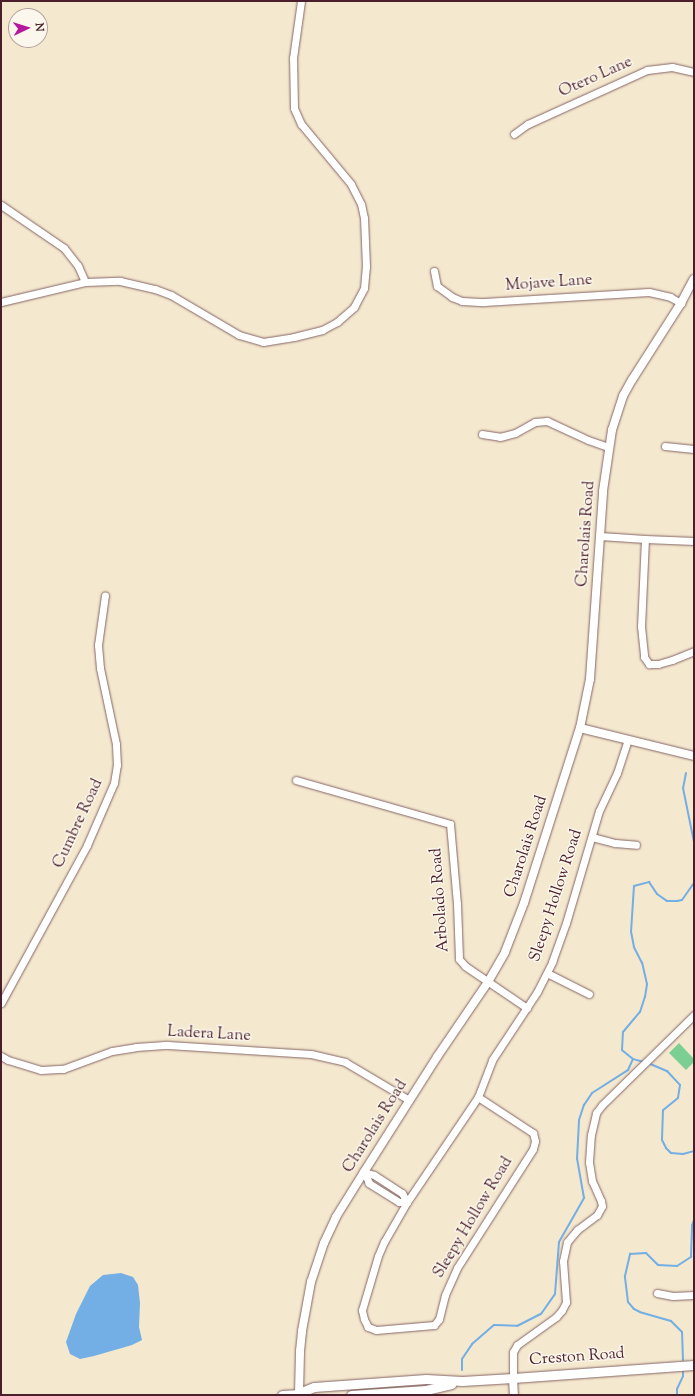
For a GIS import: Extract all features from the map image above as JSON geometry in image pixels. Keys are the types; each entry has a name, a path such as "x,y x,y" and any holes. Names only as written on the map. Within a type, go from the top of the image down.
{"main road":[{"name":"Creston Road","path":"282,1395 299,1393 314,1387 426,1379 462,1381 513,1378 694,1364"},
{"name":"Creston Road","path":"351,1395 426,1390 462,1381"},
{"name":"Creston Road","path":"299,1393 310,1395"}],"street":[{"path":"1,302 86,282 120,281 155,289 187,303 239,335 263,342 294,337 322,330 337,322 354,307 364,288 366,273 364,218 361,204 351,184 301,124 294,108 294,58 301,1"},
{"name":"Otero Lane","path":"514,134 528,124 647,70 672,67 694,72"},
{"path":"1,205 64,248 78,266 86,282"},
{"name":"Mojave Lane","path":"434,271 437,286 447,294 462,301 484,302 649,292 670,297 681,303"},
{"name":"Charolais Road","path":"299,1393 301,1338 315,1269 324,1243 336,1217 409,1100 488,982 515,929 580,728 590,678 603,491 608,447 623,396 645,357 681,303 694,278"},
{"path":"482,434 500,437 515,433 535,422 547,421 588,440 608,447"},
{"path":"665,446 694,449"},
{"path":"600,536 694,541"},
{"path":"645,539 641,626 644,657 649,664 658,664 694,651"},
{"name":"Cumbre Road","path":"1,1003 87,845 114,783 117,765 116,744 100,668 98,645 105,595"},
{"path":"580,728 694,756"},
{"name":"Sleepy Hollow Road","path":"478,1098 533,1133 535,1141 533,1149 450,1282 439,1319 434,1325 376,1330 368,1327 362,1310 382,1246 407,1202 478,1098 492,1060 527,1008 547,973 566,923 599,810 617,773 628,740"},
{"name":"Arbolado Road","path":"296,780 450,824 457,904 459,959 464,966 527,1008"},
{"path":"592,837 615,843 636,845"},
{"path":"547,973 589,994"},
{"path":"514,1395 513,1352 518,1345 556,1317 562,1310 566,1302 563,1261 567,1242 577,1230 597,1215 602,1206 592,1181 589,1162 592,1122 596,1113 602,1105 694,1015"},
{"name":"Ladera Lane","path":"1,1056 20,1064 41,1070 63,1069 112,1051 136,1047 168,1045 311,1054 345,1062 409,1100"},
{"path":"364,1172 374,1175 402,1192 407,1202"},
{"path":"657,1293 673,1296 694,1296"}],"green space":[{"path":"679,1043 694,1059 694,1062 686,1070 669,1053"}],"water":[{"path":"121,1273 133,1277 138,1285 140,1303 139,1327 142,1340 132,1345 80,1359 70,1354 66,1342 76,1314 90,1286 103,1275"}],"waterway":[{"path":"686,773 683,788 694,842"},
{"path":"644,1062 633,1059 622,1050 623,1032 640,1012 645,997 647,984 642,963 634,947 631,932 634,886 649,882 657,894 667,901 677,901 682,900 694,883"},
{"path":"462,1370 462,1359 472,1344 494,1325 517,1326 541,1314 555,1294 559,1242 584,1198 577,1159 579,1120 584,1105 592,1093 628,1070 633,1059"},
{"path":"648,1063 667,1071 680,1085 678,1098 663,1110 662,1140 666,1148 671,1153 683,1154 694,1151"},
{"path":"683,1360 682,1332 671,1321 634,1309 628,1302 625,1276 630,1254 646,1253 658,1265 677,1266 691,1257 692,1225 694,1220"},
{"path":"677,1395 677,1389 683,1376 683,1371"}]}
